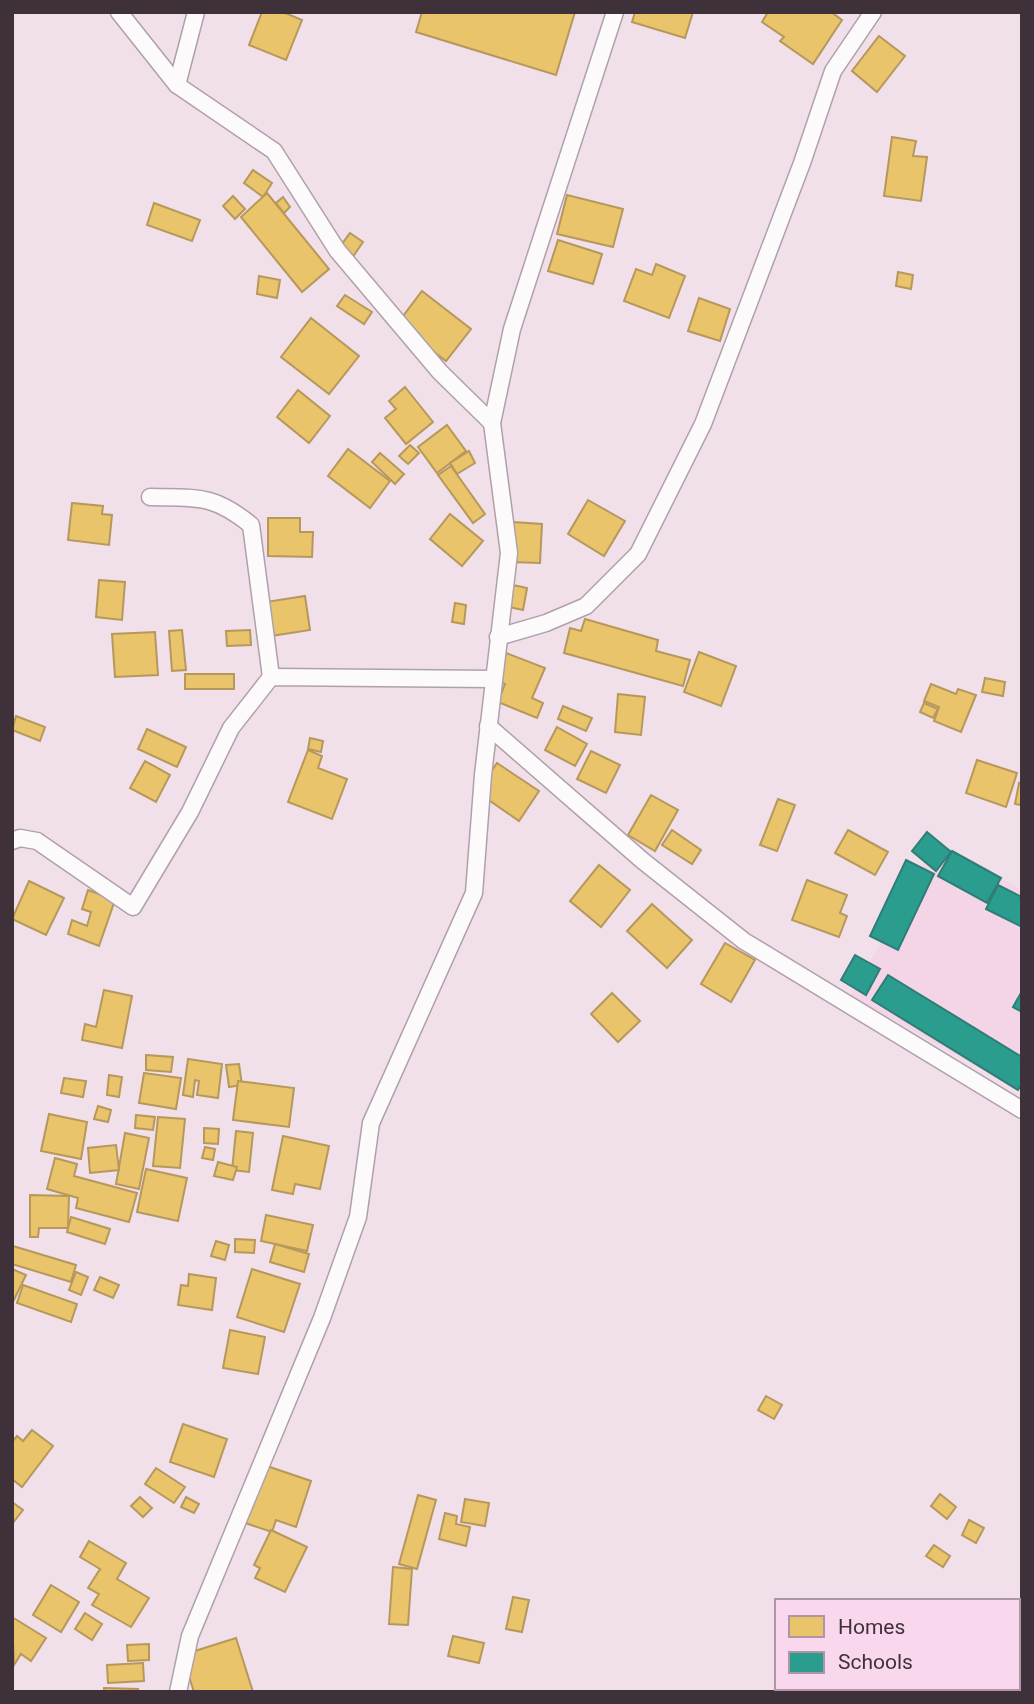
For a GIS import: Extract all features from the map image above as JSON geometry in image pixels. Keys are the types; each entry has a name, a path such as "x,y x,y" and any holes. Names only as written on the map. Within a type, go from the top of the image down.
{"street":[{"path":"119,12 177,85 274,151 337,250 440,372 492,423"},
{"path":"177,85 196,12"},
{"path":"178,1692 190,1636 322,1318 358,1217 370,1123 474,893 488,726 509,553 492,423 512,329 615,12"},
{"path":"498,637 545,624 586,606 638,554 703,424 802,163 833,71 873,12"},
{"path":"12,841 20,838 37,841 133,907 190,813 231,728 271,677 251,526 232,509 205,498 150,497"},
{"path":"271,677 493,679"},
{"path":"488,726 643,861 744,941 1022,1110"}],"shaded area":[{"path":"936,841 1022,890 1022,1092 851,996"}],"building: Homes":[{"path":"262,12 283,12 302,20 286,60 249,45"},
{"path":"422,12 575,12 556,75 416,32"},
{"path":"635,12 693,12 685,38 632,22"},
{"path":"768,12 831,12 842,20 813,64 780,41 784,37 762,22"},
{"path":"879,36 905,56 877,92 852,71"},
{"path":"892,137 916,141 913,156 927,157 921,201 884,196"},
{"path":"253,170 272,183 263,197 244,183"},
{"path":"267,193 329,269 302,292 241,217"},
{"path":"567,195 623,209 613,247 557,234"},
{"path":"233,196 245,209 235,219 223,206"},
{"path":"283,197 290,207 284,213 276,203"},
{"path":"154,203 200,220 192,241 147,225"},
{"path":"350,233 363,242 352,258 339,248"},
{"path":"558,240 602,254 593,284 548,271"},
{"path":"656,264 685,276 669,318 624,301 636,269 652,275"},
{"path":"898,272 913,275 911,289 896,286"},
{"path":"259,276 280,280 277,298 257,294"},
{"path":"422,291 471,329 446,361 397,324"},
{"path":"345,295 372,312 364,324 337,306"},
{"path":"699,298 730,309 720,341 688,331"},
{"path":"311,318 359,356 329,394 281,357"},
{"path":"405,387 433,422 406,444 385,418 396,409 389,401"},
{"path":"298,390 330,416 309,443 277,417"},
{"path":"447,425 466,451 437,473 418,447"},
{"path":"410,445 419,453 408,464 399,456"},
{"path":"348,449 390,481 370,508 328,476"},
{"path":"469,451 475,463 457,474 450,463"},
{"path":"380,453 404,474 395,484 372,462"},
{"path":"451,466 485,514 473,523 438,475"},
{"path":"588,500 625,521 604,556 568,534"},
{"path":"72,503 103,506 102,514 112,515 109,545 68,540"},
{"path":"450,514 483,541 462,566 430,539"},
{"path":"268,518 300,518 300,532 313,532 312,557 268,556"},
{"path":"513,522 542,524 540,563 511,562"},
{"path":"99,580 125,582 122,620 96,617"},
{"path":"513,585 527,588 523,610 509,607"},
{"path":"305,596 310,630 271,636 266,602"},
{"path":"455,603 466,605 464,624 452,622"},
{"path":"585,619 658,640 656,651 690,660 683,686 564,653 570,628 581,631"},
{"path":"182,630 186,670 172,671 169,631"},
{"path":"250,630 251,645 227,646 226,631"},
{"path":"155,632 158,675 115,677 112,634"},
{"path":"699,652 736,666 721,706 684,692"},
{"path":"506,653 545,668 532,698 543,703 537,718 498,702 505,684 495,680"},
{"path":"185,674 234,674 234,689 185,689"},
{"path":"985,678 1005,682 1003,696 982,692"},
{"path":"931,684 956,694 958,689 976,695 961,732 934,721 939,707 924,701"},
{"path":"618,694 645,697 641,735 615,732"},
{"path":"924,703 938,709 933,718 920,712"},
{"path":"563,706 592,718 586,731 558,719"},
{"path":"16,716 45,727 40,741 12,730"},
{"path":"557,727 587,744 575,766 545,750"},
{"path":"147,729 186,747 177,767 138,749"},
{"path":"310,738 323,741 321,752 308,749"},
{"path":"308,750 322,756 318,768 347,779 332,819 288,802"},
{"path":"591,751 620,765 606,793 577,779"},
{"path":"977,760 1017,773 1006,807 966,793"},
{"path":"145,761 170,775 156,802 130,788"},
{"path":"497,763 539,791 519,821 477,792"},
{"path":"1019,783 1022,784 1022,805 1015,804"},
{"path":"651,795 678,810 655,851 628,835"},
{"path":"778,799 795,805 777,851 760,845"},
{"path":"672,830 701,850 692,864 662,845"},
{"path":"848,830 888,852 875,875 835,853"},
{"path":"599,865 630,890 601,927 570,901"},
{"path":"807,880 847,895 840,913 847,916 839,937 792,920"},
{"path":"29,881 64,898 46,935 12,919"},
{"path":"88,890 115,900 99,946 68,934 72,920 87,926 91,912 82,909"},
{"path":"652,904 692,940 667,968 627,931"},
{"path":"725,943 755,960 731,1002 701,984"},
{"path":"104,990 132,996 122,1048 82,1040 85,1024 96,1027"},
{"path":"612,993 640,1021 618,1042 591,1014"},
{"path":"146,1055 173,1057 171,1072 146,1070"},
{"path":"188,1059 222,1064 218,1098 197,1095 199,1081 195,1080 193,1097 183,1095"},
{"path":"239,1064 242,1085 229,1087 226,1065"},
{"path":"144,1073 181,1078 176,1109 139,1103"},
{"path":"109,1075 122,1077 119,1097 107,1095"},
{"path":"64,1078 86,1081 83,1097 61,1093"},
{"path":"238,1081 294,1088 289,1127 233,1120"},
{"path":"98,1106 111,1110 108,1122 94,1119"},
{"path":"49,1114 87,1122 81,1159 41,1151"},
{"path":"136,1115 155,1117 153,1130 135,1128"},
{"path":"158,1117 185,1119 180,1168 153,1166"},
{"path":"204,1128 219,1129 218,1144 204,1143"},
{"path":"236,1131 253,1133 249,1172 232,1170"},
{"path":"125,1133 149,1138 139,1189 116,1184"},
{"path":"283,1136 329,1146 320,1189 295,1184 293,1194 272,1190"},
{"path":"116,1145 119,1170 90,1173 88,1148"},
{"path":"205,1147 215,1149 213,1160 202,1158"},
{"path":"55,1158 77,1164 74,1176 137,1193 129,1222 76,1208 78,1198 47,1189"},
{"path":"218,1162 237,1167 233,1180 214,1176"},
{"path":"146,1169 187,1178 178,1221 137,1212"},
{"path":"30,1195 69,1196 68,1228 39,1228 38,1237 30,1237"},
{"path":"266,1215 313,1225 307,1251 261,1241"},
{"path":"71,1217 110,1229 105,1244 67,1232"},
{"path":"235,1239 255,1240 254,1253 235,1252"},
{"path":"216,1241 229,1245 225,1260 211,1256"},
{"path":"275,1244 309,1254 304,1272 270,1262"},
{"path":"13,1246 76,1265 71,1282 12,1264"},
{"path":"12,1269 26,1275 12,1304"},
{"path":"252,1269 300,1284 284,1332 237,1317"},
{"path":"76,1272 88,1277 81,1295 69,1290"},
{"path":"189,1274 216,1278 212,1310 178,1305 181,1285 188,1286"},
{"path":"100,1277 119,1285 113,1298 94,1290"},
{"path":"23,1285 77,1304 71,1322 17,1303"},
{"path":"230,1330 265,1337 258,1374 223,1368"},
{"path":"766,1396 782,1405 774,1419 758,1410"},
{"path":"183,1424 227,1439 214,1477 170,1462"},
{"path":"32,1430 53,1446 22,1487 12,1479 12,1442 17,1436 23,1441"},
{"path":"264,1465 311,1481 296,1527 276,1520 272,1532 245,1523"},
{"path":"156,1468 185,1487 174,1503 145,1484"},
{"path":"940,1494 956,1507 947,1519 931,1506"},
{"path":"418,1495 436,1500 417,1569 399,1564"},
{"path":"140,1497 152,1508 143,1517 131,1506"},
{"path":"186,1497 199,1504 194,1513 181,1507"},
{"path":"465,1499 489,1503 485,1526 461,1522"},
{"path":"12,1502 23,1510 12,1524"},
{"path":"445,1513 457,1516 456,1524 470,1527 466,1546 439,1539"},
{"path":"969,1520 984,1528 976,1543 962,1535"},
{"path":"271,1530 307,1547 285,1592 255,1578 260,1568 254,1565"},
{"path":"89,1541 126,1563 117,1579 149,1598 131,1627 92,1605 99,1594 88,1588 100,1569 80,1557"},
{"path":"934,1545 950,1556 943,1567 926,1556"},
{"path":"393,1567 412,1569 408,1625 389,1624"},
{"path":"51,1585 79,1602 61,1632 33,1615"},
{"path":"513,1597 529,1600 522,1632 506,1629"},
{"path":"85,1613 102,1624 92,1640 75,1629"},
{"path":"12,1617 46,1638 31,1661 21,1654 14,1665"},
{"path":"453,1636 484,1643 479,1663 448,1656"},
{"path":"236,1638 253,1692 194,1692 182,1655"},
{"path":"149,1644 149,1660 128,1661 127,1645"},
{"path":"143,1663 144,1681 108,1683 107,1665"},
{"path":"104,1688 138,1689 138,1692 104,1692"}],"building: Schools":[{"path":"927,832 951,852 936,871 912,851"},
{"path":"952,851 1001,878 987,903 938,876"},
{"path":"906,860 934,874 898,950 870,936"},
{"path":"998,885 1022,897 1022,927 986,909"},
{"path":"855,955 880,969 866,995 841,980"},
{"path":"888,975 1022,1057 1022,1084 1018,1090 872,1000"},
{"path":"1022,991 1022,1012 1013,1007"}]}
